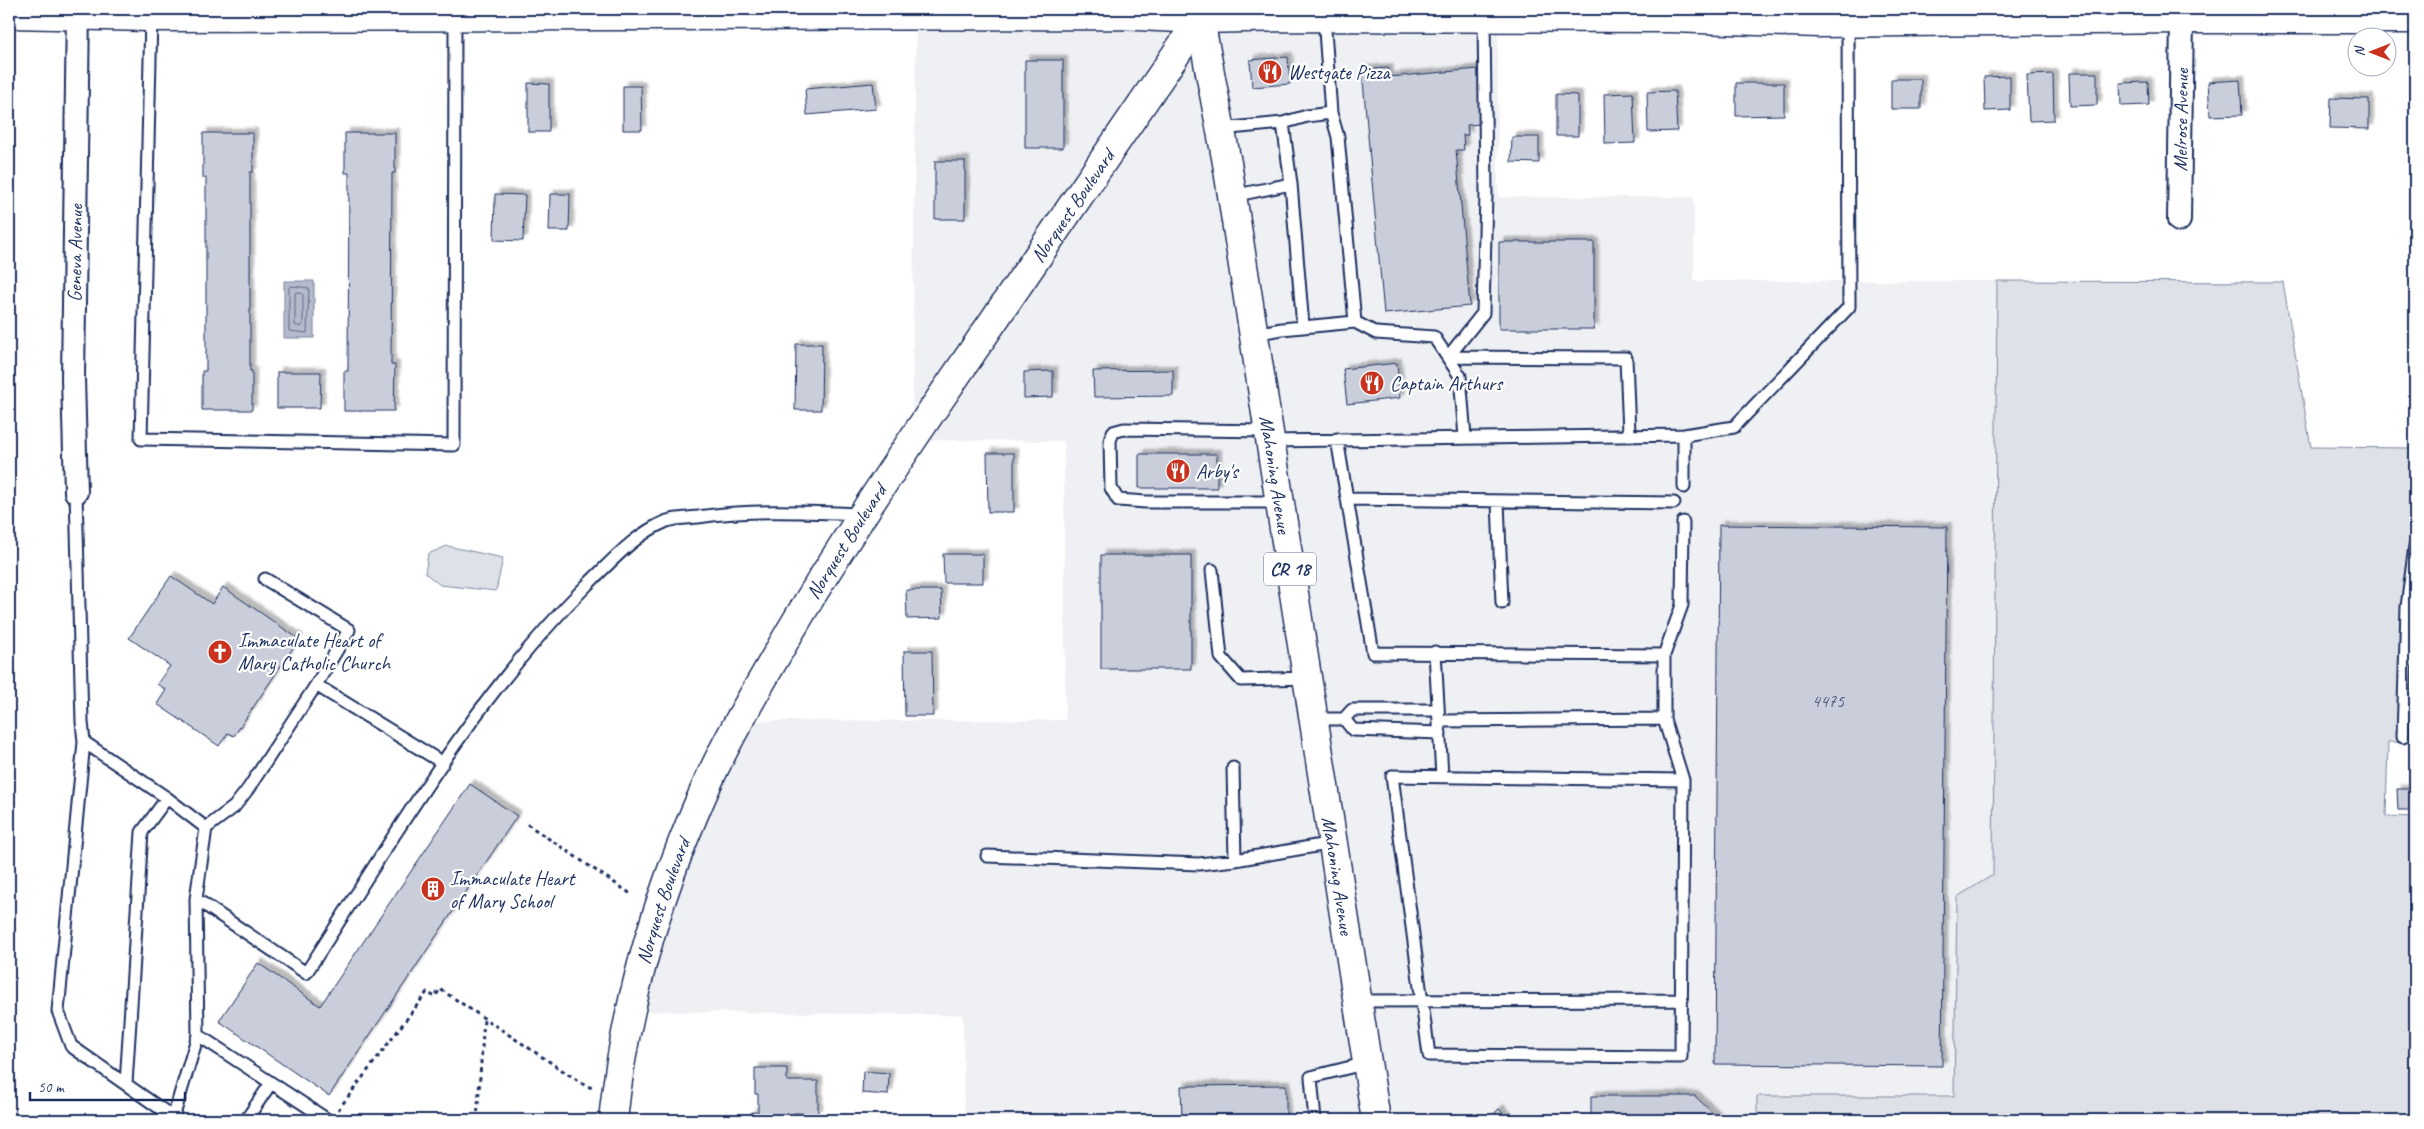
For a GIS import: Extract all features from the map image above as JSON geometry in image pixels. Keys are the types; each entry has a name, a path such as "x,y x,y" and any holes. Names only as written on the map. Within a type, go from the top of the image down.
{"street":[{"path":"9,14 78,12 150,17 411,13 455,16 950,12 1324,17 1416,13 1484,17 1671,18 1848,22 2415,19"},
{"name":"Geneva Avenue","path":"76,492 73,378 78,12"},
{"name":"Mahoning Avenue","path":"1199,14 1232,196 1376,1120"},
{"name":"Norquest Boulevard","path":"613,1120 616,1092 631,1011 652,927 694,813 710,777 746,708 798,616 864,514 1199,14"},
{"name":"Melrose Avenue","path":"2179,220 2182,19"}],"lane":[{"path":"150,17 141,439 454,445 455,16"},
{"path":"1324,17 1331,113 1338,138 1355,322"},
{"path":"1448,357 1483,314 1486,194 1484,17"},
{"path":"1280,502 1146,502 1118,500 1111,488 1110,441 1113,432 1124,429 1337,439 1629,434 1684,435 1734,427 1849,307 1848,22"},
{"path":"1220,129 1283,124 1307,116 1331,113"},
{"path":"1283,124 1291,184 1303,327"},
{"path":"1232,196 1291,184"},
{"path":"1253,334 1355,322 1376,333 1434,337 1460,376 1465,436"},
{"path":"1448,357 1626,358 1629,434"},
{"path":"1684,435 1684,487"},
{"path":"1337,439 1372,653 1664,655"},
{"path":"76,492 84,742 58,1012 71,1046 175,1119 198,1035 196,899 206,828 234,807 248,789 316,686 349,630 266,579"},
{"path":"1348,499 1674,503"},
{"path":"1498,501 1502,603"},
{"path":"196,899 306,973 482,706 563,609 628,545 668,521 735,512 864,514"},
{"path":"1683,522 1682,605 1664,655 1664,720 1683,780 1681,1057 1429,1055 1392,776 1683,780"},
{"path":"2403,737 2407,606 2415,546"},
{"path":"1212,570 1221,657 1241,680 1307,678"},
{"path":"1435,652 1442,776"},
{"path":"316,686 443,763"},
{"path":"1344,720 1352,710 1439,715 1664,720"},
{"path":"1314,719 1344,720 1353,730 1440,733"},
{"path":"84,742 167,798 206,828"},
{"path":"1232,768 1235,860"},
{"path":"126,1084 142,832 167,798"},
{"path":"988,856 1199,864 1235,860 1333,843"},
{"path":"1358,1001 1682,1000"},
{"path":"198,1035 326,1117"},
{"path":"1315,1120 1311,1077 1367,1063"},
{"path":"246,1120 271,1083"}],"path":[{"path":"527,824 631,894"},
{"path":"326,1117 427,992 435,997 440,989 586,1086 616,1092"},
{"path":"477,1120 484,1019"}],"shaded area":[{"path":"916,16 1498,17 1498,197 1694,197 1694,281 1997,281 1993,875 1957,897 1954,1096 1757,1096 1757,1120 964,1120 963,1015 631,1011 739,721 1065,720 1064,441 912,440"},
{"path":"1997,281 2283,282 2311,447 2415,448 2415,743 2388,742 2386,816 2415,817 2415,1120 1757,1120 1757,1096 1954,1096 1957,897 1993,875"},
{"path":"447,546 503,558 496,591 440,585 425,573 428,554"}],"water":[{"path":"284,281 314,281 314,338 284,338"}],"building":[{"name":"Westgate Pizza","path":"1288,57 1290,84 1252,87 1250,60"},
{"path":"1025,60 1063,60 1063,148 1025,148"},
{"path":"1388,68 1389,77 1478,69 1483,124 1467,125 1468,135 1463,135 1464,150 1456,150 1470,306 1384,314 1362,70"},
{"path":"2069,73 2097,73 2097,105 2070,106"},
{"path":"2053,74 2054,120 2029,121 2027,75"},
{"path":"2010,76 2010,110 1985,111 1984,77"},
{"path":"1891,79 1921,79 1921,109 1891,109"},
{"path":"2240,80 2242,115 2210,116 2208,82"},
{"path":"2148,82 2149,105 2121,106 2120,83"},
{"path":"528,83 549,84 549,132 528,132"},
{"path":"873,83 876,109 807,115 805,89"},
{"path":"1736,83 1784,83 1784,115 1736,116"},
{"path":"623,86 641,86 642,130 623,130"},
{"path":"1675,91 1677,131 1648,132 1647,92"},
{"path":"1633,93 1635,143 1605,144 1604,94"},
{"path":"1556,94 1578,95 1578,136 1556,136"},
{"path":"2331,98 2369,99 2369,129 2330,128"},
{"path":"203,133 253,133 253,172 250,172 250,371 252,371 252,410 202,410 202,371 206,371 206,178 203,178"},
{"path":"345,133 395,133 395,173 392,173 391,365 395,365 394,411 344,411 344,371 348,371 349,173 345,173"},
{"path":"1512,137 1539,137 1539,163 1511,162"},
{"path":"935,161 965,161 965,219 935,219"},
{"path":"495,194 525,195 523,241 494,240"},
{"path":"550,194 570,194 569,231 549,231"},
{"path":"1499,242 1594,242 1594,329 1499,329"},
{"path":"796,344 822,344 821,410 795,410"},
{"name":"Captain Arthurs","path":"1397,363 1400,398 1347,404 1343,369"},
{"path":"1173,370 1173,396 1094,397 1093,371"},
{"path":"1053,371 1053,397 1024,398 1024,372"},
{"path":"277,372 321,372 320,408 277,408"},
{"path":"987,453 1014,453 1014,512 988,512"},
{"name":"Arby's","path":"1139,454 1217,454 1217,488 1139,488"},
{"path":"1719,525 1947,527 1942,1066 1715,1064"},
{"path":"943,554 983,554 983,583 944,583"},
{"path":"1101,555 1191,555 1191,669 1101,669"},
{"name":"Immaculate Heart of Mary Catholic Church","path":"171,576 212,604 223,587 299,639 234,736 228,733 219,746 157,704 166,690 157,684 170,666 129,638"},
{"path":"906,590 941,590 942,618 907,619"},
{"path":"904,651 932,651 933,716 905,716"},
{"name":"Immaculate Heart of Mary School","path":"470,784 517,816 329,1096 219,1021 258,963 320,1006"},
{"path":"2397,789 2410,789 2410,810 2398,810"},
{"path":"755,1068 787,1068 787,1081 818,1081 818,1114 794,1113 794,1120 751,1120 751,1112 758,1112 758,1094 755,1094"},
{"path":"863,1071 889,1073 888,1095 862,1093"},
{"path":"1286,1085 1286,1120 1182,1120 1181,1086"},
{"path":"1591,1096 1695,1096 1720,1120 1591,1120"},
{"path":"1499,1109 1510,1120 1488,1120"}],"place":[{"name":"Westgate Pizza","path":"1270,72"},
{"name":"Captain Arthurs","path":"1372,383"},
{"name":"Arby's","path":"1178,471"},
{"name":"Immaculate Heart of Mary Catholic Church","path":"220,652"},
{"name":"Immaculate Heart of Mary School","path":"433,889"}]}
